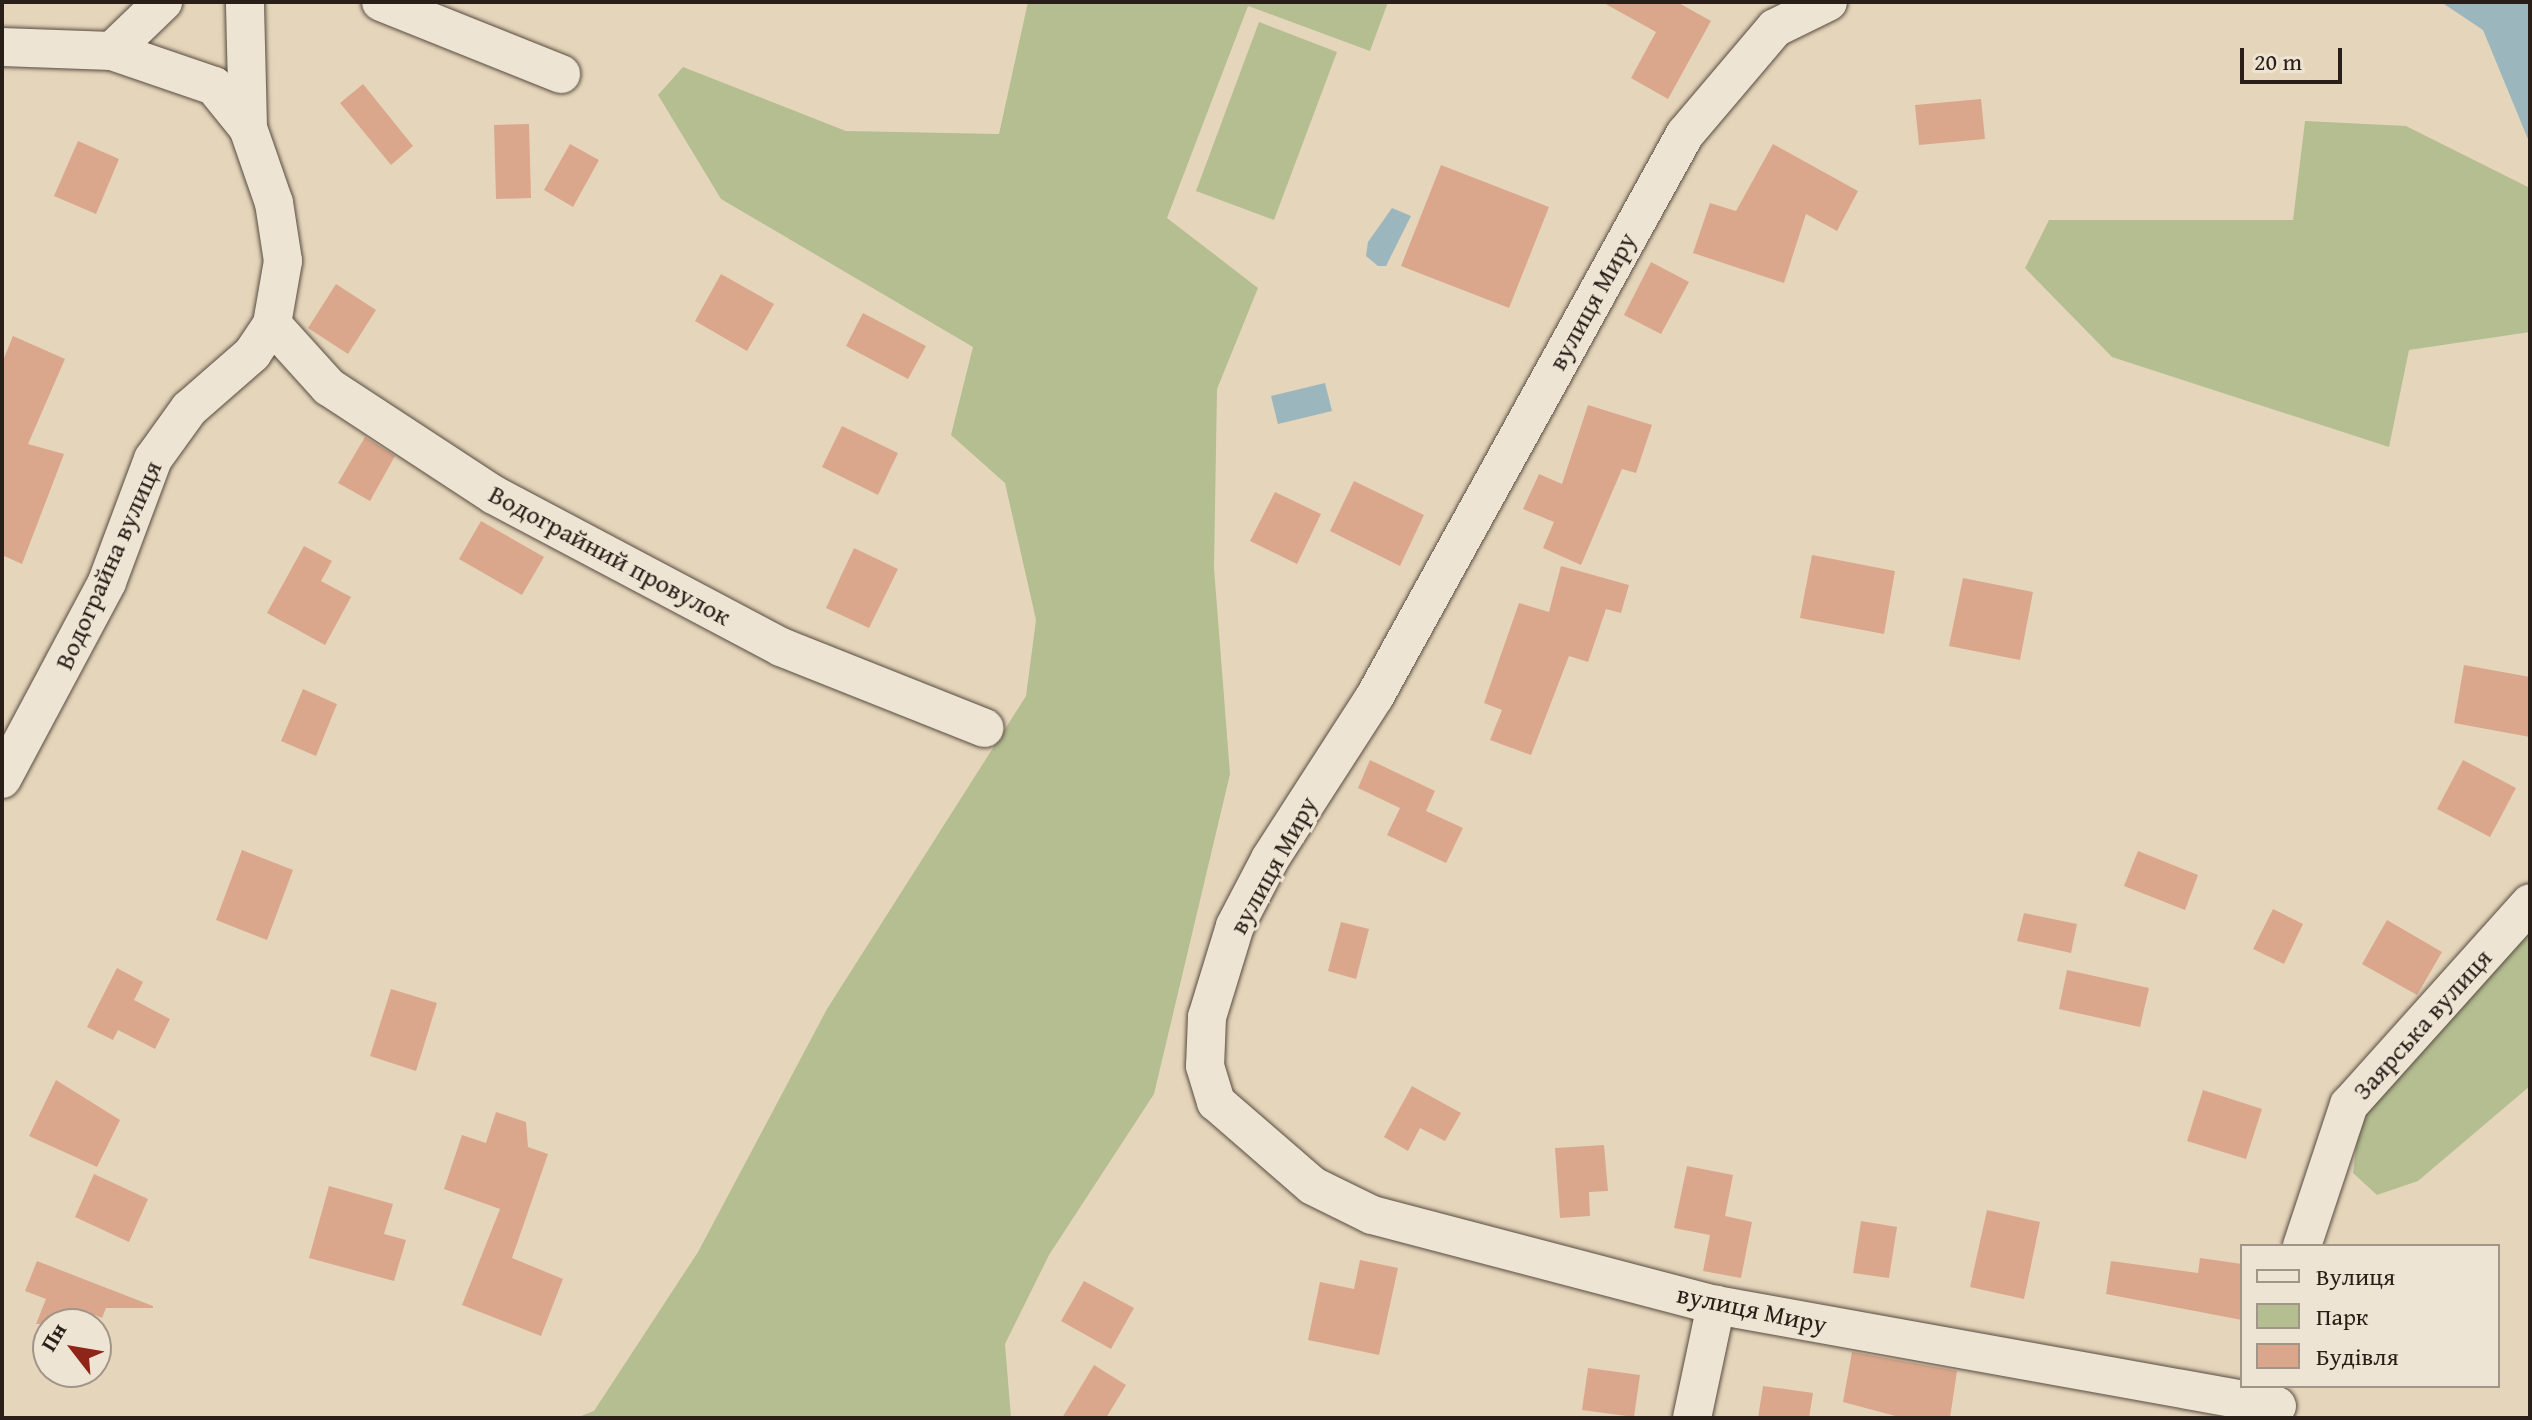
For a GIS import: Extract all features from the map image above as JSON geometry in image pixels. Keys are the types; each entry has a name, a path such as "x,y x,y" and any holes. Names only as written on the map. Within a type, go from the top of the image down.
{"street":[{"path":"112,51 163,2"},
{"name":"Водограйна вулиця","path":"2,779 107,582 153,459 189,409 252,354 272,324 283,261 274,203 248,128 245,2"},
{"path":"381,2 561,74"},
{"name":"вулиця Миру","path":"1828,2 1775,28 1685,134 1375,696 1270,859 1235,926 1207,1017 1205,1066 1216,1102 1313,1186 1372,1215 1716,1305 2283,1403"},
{"path":"2,47 112,51 214,86 248,128"},
{"name":"Водограйний провулок","path":"272,324 329,387 494,495 781,647 985,728"},
{"name":"Заярська вулиця","path":"2303,1244 2349,1105 2530,903"},
{"path":"1692,1418 1716,1305"}],"green space":[{"path":"1028,2 1388,2 1370,51 1248,6 1167,218 1258,288 1217,389 1214,568 1230,774 1154,1094 1049,1255 1005,1344 1011,1418 576,1418 594,1411 698,1252 827,1009 1026,696 1036,620 1005,483 951,435 973,347 721,199 658,95 683,67 846,131 999,134"},
{"path":"1259,22 1337,52 1274,220 1196,191"},
{"path":"2305,121 2406,126 2530,188 2530,332 2409,350 2389,447 2112,357 2025,268 2049,220 2293,220"},
{"path":"2530,923 2530,1086 2418,1181 2377,1195 2353,1173 2360,1113"}],"water":[{"path":"2441,2 2530,2 2530,144 2483,30"},
{"path":"1392,208 1411,216 1386,266 1378,266 1366,256 1368,242"},
{"path":"1325,383 1332,411 1278,424 1271,396"}],"building":[{"path":"1602,2 1677,2 1711,21 1668,99 1631,78 1656,32"},
{"path":"363,84 413,146 391,165 340,103"},
{"path":"1981,99 1985,139 1919,145 1915,105"},
{"path":"529,124 531,198 496,199 494,125"},
{"path":"78,141 119,159 96,214 54,196"},
{"path":"570,144 599,160 573,207 544,190"},
{"path":"1773,144 1858,191 1837,231 1806,214 1784,283 1693,253 1710,203 1736,211"},
{"path":"1441,165 1549,207 1509,308 1401,266"},
{"path":"1651,262 1689,282 1661,334 1624,315"},
{"path":"721,274 774,304 747,351 695,321"},
{"path":"336,284 376,310 348,354 308,328"},
{"path":"863,313 926,346 908,379 846,346"},
{"path":"13,336 65,359 28,444 64,454 22,564 2,555 2,363"},
{"path":"1588,405 1652,425 1636,473 1622,469 1581,565 1543,548 1554,522 1523,509 1539,474 1562,484"},
{"path":"842,426 898,453 878,495 822,467"},
{"path":"365,437 395,456 370,501 338,483"},
{"path":"1354,481 1424,515 1400,566 1330,531"},
{"path":"1275,492 1321,514 1297,564 1250,541"},
{"path":"481,521 544,557 522,595 459,559"},
{"path":"304,546 332,561 321,581 351,597 325,645 267,613"},
{"path":"854,548 898,569 869,628 826,608"},
{"path":"1812,555 1895,571 1884,634 1800,618"},
{"path":"1561,566 1629,585 1621,613 1606,609 1588,662 1569,656 1531,755 1490,740 1502,710 1484,703 1519,603 1549,612"},
{"path":"1963,578 2033,592 2020,660 1949,646"},
{"path":"2464,665 2530,677 2530,737 2454,723"},
{"path":"303,689 337,704 316,756 281,741"},
{"path":"1370,760 1435,791 1426,811 1463,828 1446,863 1387,835 1400,808 1358,788"},
{"path":"2463,760 2516,788 2490,837 2437,809"},
{"path":"242,850 293,870 267,940 216,920"},
{"path":"2138,851 2198,875 2185,910 2124,886"},
{"path":"2273,909 2303,924 2284,964 2253,949"},
{"path":"2024,913 2077,924 2071,953 2017,941"},
{"path":"2387,920 2442,952 2417,995 2362,964"},
{"path":"1341,922 1369,929 1356,979 1328,971"},
{"path":"117,968 143,982 134,1000 170,1019 155,1049 118,1030 113,1040 87,1027"},
{"path":"2067,970 2149,988 2140,1027 2059,1009"},
{"path":"391,989 437,1003 416,1071 370,1056"},
{"path":"56,1080 120,1120 97,1167 29,1136"},
{"path":"1412,1086 1461,1113 1445,1141 1420,1128 1408,1151 1384,1137"},
{"path":"2203,1090 2262,1109 2246,1159 2187,1141"},
{"path":"496,1112 526,1122 528,1147 548,1154 512,1258 563,1279 541,1336 462,1305 500,1209 444,1189 462,1135 486,1143"},
{"path":"1604,1145 1608,1191 1589,1192 1590,1216 1560,1218 1555,1148"},
{"path":"1687,1166 1733,1175 1725,1216 1752,1222 1741,1278 1703,1271 1710,1235 1674,1228"},
{"path":"94,1174 148,1199 129,1242 75,1217"},
{"path":"329,1186 393,1204 384,1234 406,1240 394,1281 309,1258"},
{"path":"1987,1210 2040,1222 2024,1299 1970,1287"},
{"path":"1861,1221 1897,1227 1889,1278 1853,1273"},
{"path":"2200,1258 2240,1264 2240,1320 2106,1294 2111,1261 2198,1273"},
{"path":"1360,1260 1398,1268 1379,1355 1308,1340 1320,1282 1354,1289"},
{"path":"37,1261 153,1308 42,1308 46,1299 25,1291"},
{"path":"1084,1281 1134,1308 1111,1349 1061,1321"},
{"path":"1852,1352 1957,1371 1950,1418 1903,1418 1843,1402"},
{"path":"1094,1365 1126,1385 1106,1418 1062,1418"},
{"path":"1588,1368 1640,1375 1634,1417 1582,1410"},
{"path":"1763,1386 1813,1393 1809,1418 1758,1418"}]}
